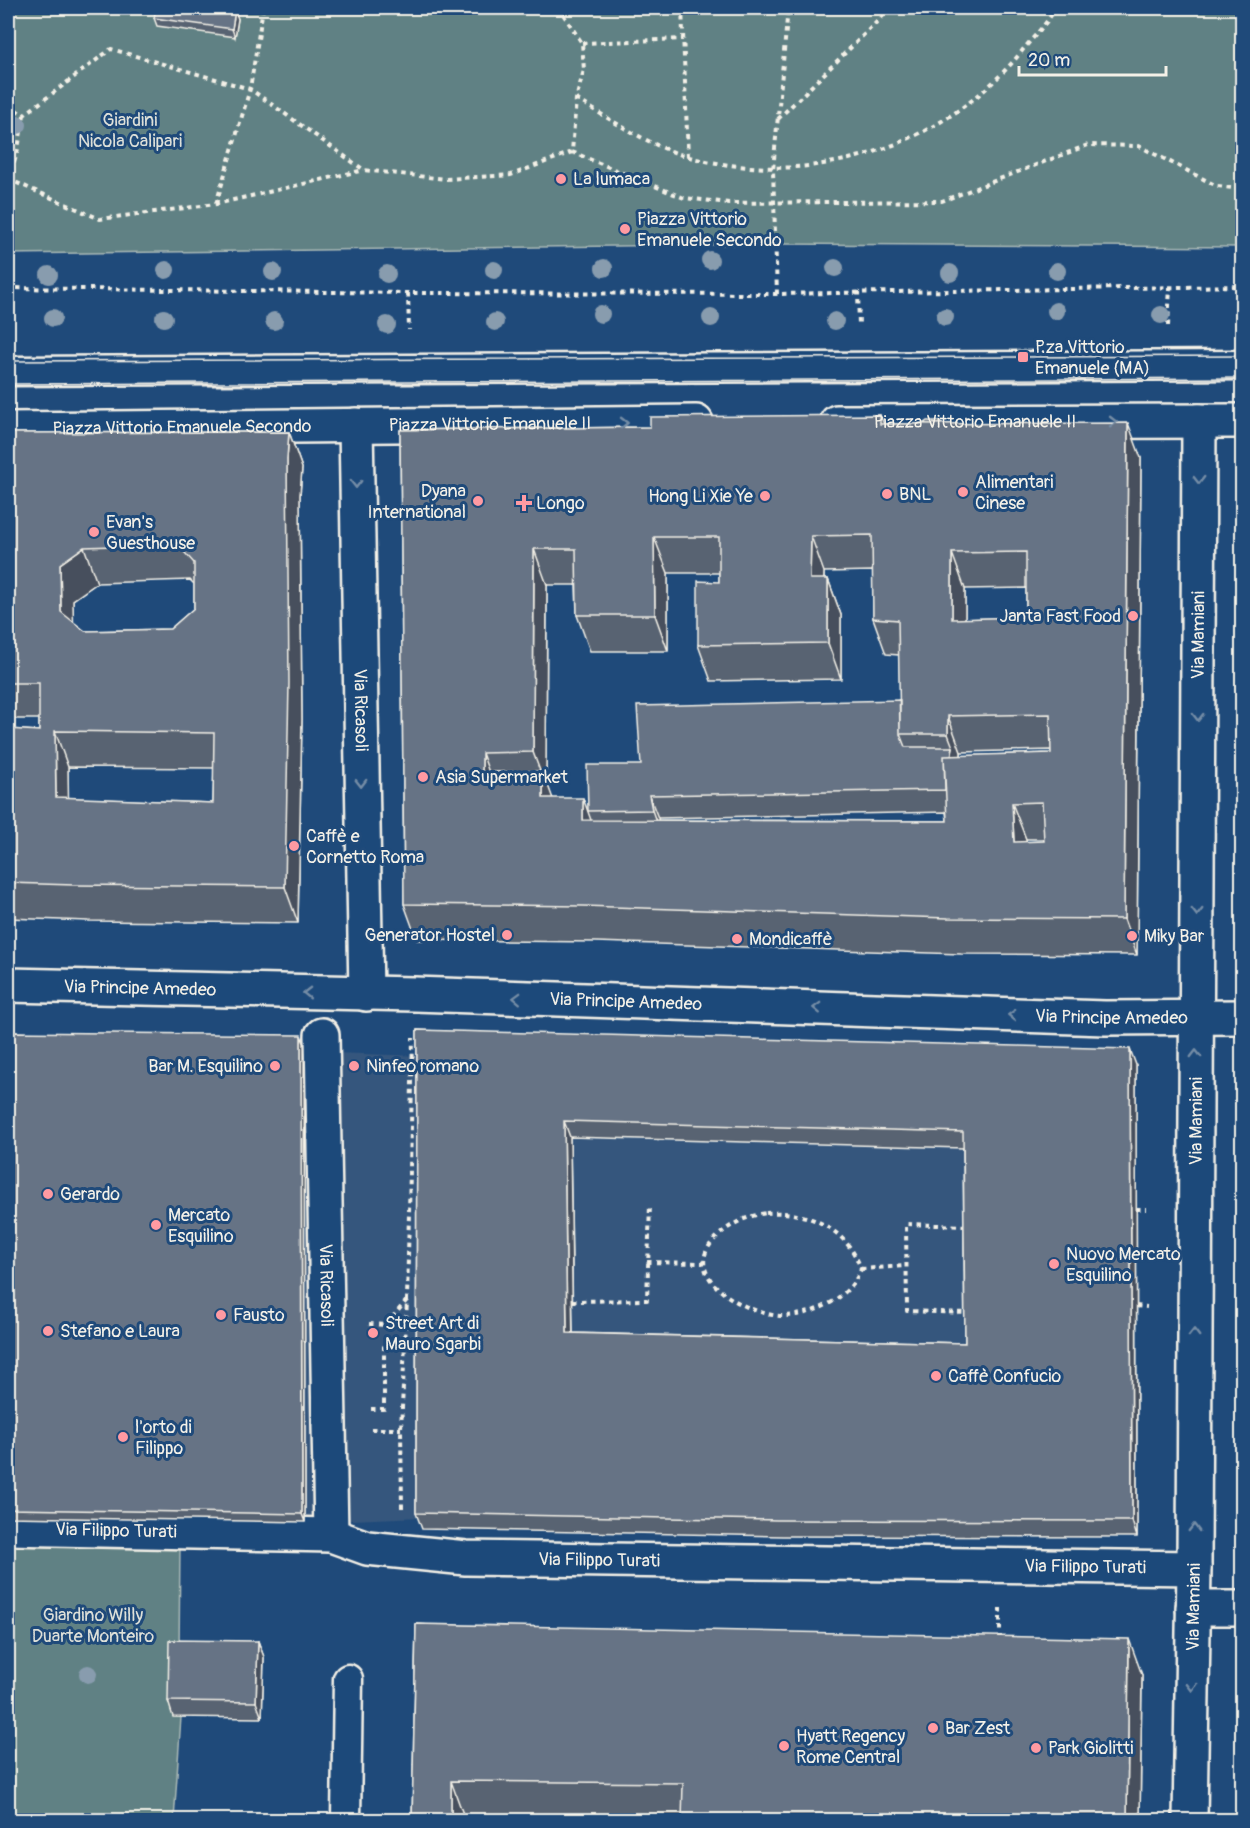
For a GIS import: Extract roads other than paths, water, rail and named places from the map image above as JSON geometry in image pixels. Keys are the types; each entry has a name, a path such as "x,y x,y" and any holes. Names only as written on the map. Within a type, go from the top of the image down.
{"street":[{"path":"1199,422 1242,421"},
{"name":"Piazza Vittorio Emanuele II","path":"356,425 730,422"},
{"name":"Piazza Vittorio Emanuele II","path":"812,422 1199,422"},
{"name":"Via Mamiani","path":"1190,1821 1194,1568 1199,422"},
{"name":"Piazza Vittorio Emanuele Secondo","path":"8,429 356,425"},
{"name":"Via Ricasoli","path":"356,425 366,994"},
{"name":"Via Principe Amedeo","path":"8,985 1105,1018 1242,1017"},
{"name":"Via Ricasoli","path":"322,1035 331,1535"},
{"name":"Via Filippo Turati","path":"8,1528 331,1535 367,1548 466,1558 1194,1568"},
{"path":"1193,1608 1242,1608"}],"lane":[{"path":"8,371 1242,365"},
{"path":"346,1821 348,1679"}],"tram line":[{"path":"8,361 1242,356"},
{"path":"8,384 1242,378"}],"place":[{"name":"La lumaca","path":"561,179"},
{"name":"Piazza Vittorio Emanuele Secondo","path":"625,229"},
{"name":"P.za Vittorio Emanuele (MA)","path":"1023,357"},
{"name":"Alimentari Cinese","path":"963,492"},
{"name":"BNL","path":"887,494"},
{"name":"Hong Li Xie Ye","path":"765,496"},
{"name":"Dyana International","path":"478,501"},
{"name":"Longo","path":"524,503"},
{"name":"Evan's Guesthouse","path":"94,532"},
{"name":"Janta Fast Food","path":"1133,616"},
{"name":"Asia Supermarket","path":"423,777"},
{"name":"Caffè e Cornetto Roma","path":"294,846"},
{"name":"Generator Hostel","path":"507,935"},
{"name":"Miky Bar","path":"1132,936"},
{"name":"Mondicaffè","path":"737,939"},
{"name":"Bar M. Esquilino","path":"275,1066"},
{"name":"Ninfeo romano","path":"354,1066"},
{"name":"Gerardo","path":"48,1194"},
{"name":"Mercato Esquilino","path":"156,1225"},
{"name":"Nuovo Mercato Esquilino","path":"1054,1264"},
{"name":"Fausto","path":"221,1315"},
{"name":"Stefano e Laura","path":"48,1331"},
{"name":"Street Art di Mauro Sgarbi","path":"373,1333"},
{"name":"Caffè Confucio","path":"936,1376"},
{"name":"l'orto di Filippo","path":"123,1437"},
{"name":"Bar Zest","path":"933,1728"},
{"name":"Hyatt Regency Rome Central","path":"784,1746"},
{"name":"Park Giolitti","path":"1036,1748"}],"park label":[{"name":"Giardini Nicola Calipari","path":"130,130"},
{"name":"Giardino Willy Duarte Monteiro","path":"93,1625"}]}
